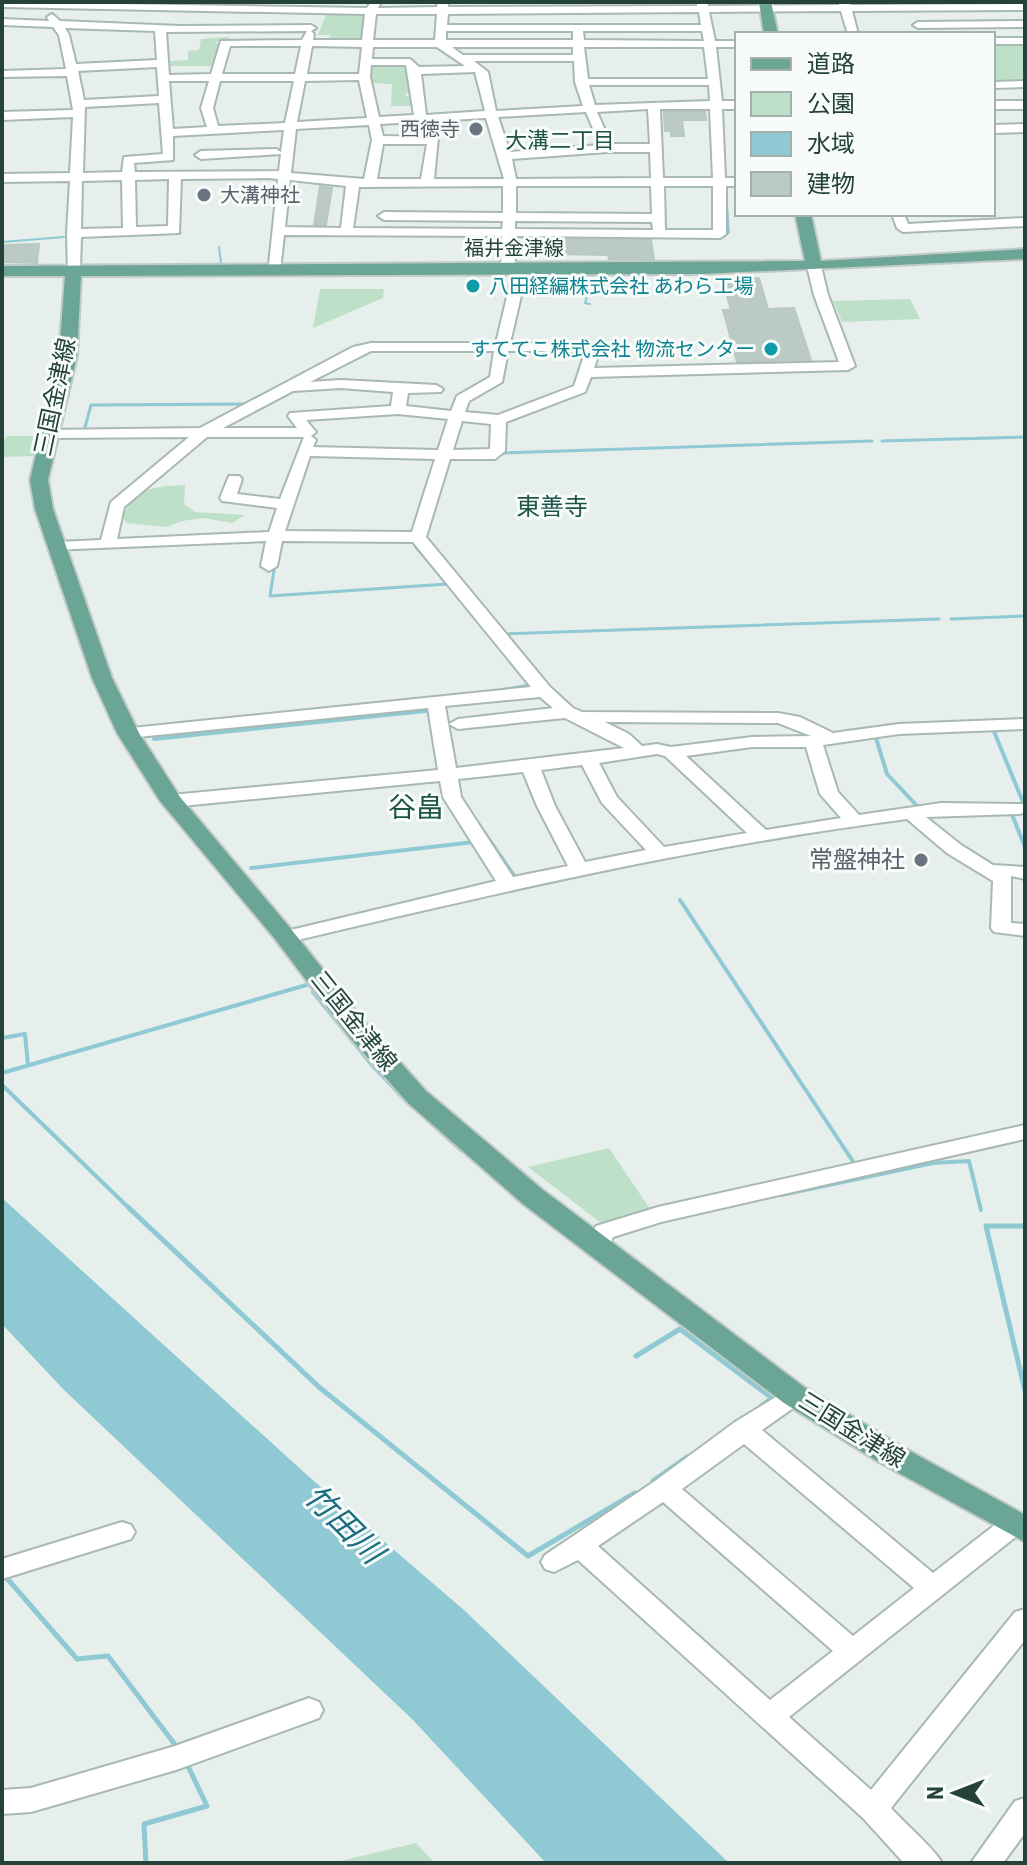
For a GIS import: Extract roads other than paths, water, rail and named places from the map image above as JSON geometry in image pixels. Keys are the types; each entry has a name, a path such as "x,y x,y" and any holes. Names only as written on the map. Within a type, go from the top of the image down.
{"main road":[{"path":"766,6 771,32"},
{"path":"803,216 814,266"},
{"name":"福井金津線","path":"2,271 814,266 1025,254"},
{"name":"三国金津線","path":"73,271 68,356 39,480 44,509 102,678 128,733 171,801 285,937 359,1032 417,1097 499,1168 794,1395 888,1453 1020,1527"}],"street":[{"path":"54,3 51,12 64,35 78,109 73,271"},
{"path":"6,4 1025,7"},
{"path":"174,28 196,5"},
{"path":"264,29 272,5"},
{"path":"912,5 919,30 1025,24"},
{"path":"273,271 298,77 311,28 322,6"},
{"path":"370,183 378,140 364,77 374,6"},
{"path":"440,44 443,6"},
{"path":"279,231 720,234 711,44 703,6"},
{"path":"845,6 852,32"},
{"path":"582,8 578,28 581,82 589,109 607,148"},
{"path":"2,22 174,28 311,28"},
{"path":"130,231 128,160 169,157 160,27"},
{"path":"440,28 707,28"},
{"path":"995,41 1025,41"},
{"path":"213,129 207,108 225,43 578,44 713,82"},
{"path":"418,537 462,399 497,379 514,270 509,233 511,183 506,156 491,114 486,81 478,69 440,44"},
{"path":"581,82 711,44 735,44"},
{"path":"461,58 578,58"},
{"path":"365,62 410,62 415,71 420,118"},
{"path":"2,74 162,63"},
{"path":"415,71 478,69"},
{"path":"163,78 364,77"},
{"path":"995,85 1025,84"},
{"path":"2,116 163,99"},
{"path":"167,133 654,105 735,105"},
{"path":"654,105 659,234"},
{"path":"995,105 1025,105"},
{"path":"995,129 1025,128"},
{"path":"198,175 204,140"},
{"path":"378,140 434,140 427,183"},
{"path":"506,156 607,148 655,148"},
{"path":"201,155 276,153"},
{"path":"73,233 174,230 175,175"},
{"path":"2,178 284,175 370,183 386,200 509,217 658,218"},
{"path":"386,200 427,183 735,182"},
{"path":"347,227 353,183"},
{"path":"382,231 386,200"},
{"path":"899,216 903,228 980,219 1025,222"},
{"path":"585,373 848,366 821,295 814,266"},
{"path":"108,544 117,505 203,433 358,350 371,347 580,347 590,359 580,389 569,396 499,420 398,410 295,416"},
{"path":"282,390 341,384 436,389"},
{"path":"398,410 401,388"},
{"path":"282,390 295,416 309,432"},
{"path":"306,451 490,456 497,451 499,420"},
{"path":"49,434 309,432"},
{"path":"269,566 275,536 306,451 309,432"},
{"path":"234,479 228,498 287,504"},
{"path":"57,547 275,536 418,537"},
{"path":"418,537 544,691 573,714 623,738 639,752"},
{"path":"128,733 544,691"},
{"path":"436,704 452,797 508,884"},
{"path":"458,724 573,714 778,718 794,721 821,739 829,794 854,821"},
{"path":"171,801 448,773 531,768 657,749 671,752 899,729 1025,724"},
{"path":"671,752 762,836"},
{"path":"589,761 609,799 659,853"},
{"path":"531,768 546,806 579,869"},
{"path":"285,937 508,884 659,853 941,809 1020,808"},
{"path":"912,814 954,849 1003,879 1001,928 1025,930"},
{"path":"990,871 1002,869 1025,873"},
{"path":"598,1247 604,1232 658,1215 1025,1132"},
{"path":"554,1562 794,1395"},
{"path":"744,1429 933,1589"},
{"path":"664,1488 853,1652"},
{"path":"770,1716 933,1589 1020,1527"},
{"path":"2,1569 122,1532"},
{"path":"580,1546 873,1809 912,1852 927,1863"},
{"path":"873,1809 1025,1620"},
{"path":"2,1802 31,1800 176,1758 309,1710"},
{"path":"986,1863 1023,1816"}],"water":[{"name":"竹田川","path":"2,1198 307,1475 465,1611 729,1863 546,1863 412,1719 63,1389 2,1324"}],"waterway":[{"path":"723,151 725,182"},
{"path":"726,191 729,233"},
{"path":"161,234 181,233"},
{"path":"2,242 64,237"},
{"path":"219,247 221,263"},
{"path":"590,304 585,303 593,275"},
{"path":"84,431 91,405 250,404"},
{"path":"882,441 1025,437"},
{"path":"503,453 872,441"},
{"path":"275,564 270,596 447,584 416,547"},
{"path":"451,588 519,672"},
{"path":"951,619 1025,616"},
{"path":"504,634 939,619"},
{"path":"494,691 530,685"},
{"path":"154,739 434,710"},
{"path":"993,729 1025,807"},
{"path":"876,738 887,774 920,809"},
{"path":"1011,812 1025,847"},
{"path":"476,821 515,877"},
{"path":"251,868 474,842"},
{"path":"680,900 854,1163"},
{"path":"2,1073 310,984"},
{"path":"313,992 372,1065 407,1102"},
{"path":"2,1034 2,1038 25,1034 28,1065"},
{"path":"2,1085 131,1210"},
{"path":"432,1124 461,1150"},
{"path":"781,1195 933,1163 969,1161 981,1210"},
{"path":"129,1208 319,1387 528,1556 635,1493"},
{"path":"1025,1226 986,1226 1025,1391"},
{"path":"636,1356 680,1329 772,1398 760,1407"},
{"path":"653,1481 687,1457"},
{"path":"5,1576 77,1659 108,1656 176,1746"},
{"path":"146,1863 144,1824 207,1806 187,1764"}],"place":[{"name":"西徳寺","path":"476,129"},
{"name":"大溝神社","path":"204,195"},
{"name":"八田経編株式会社 あわら工場","path":"473,286"},
{"name":"すててこ株式会社 物流センター","path":"771,349"},
{"name":"常盤神社","path":"921,860"}],"district":[{"name":"大溝二丁目","path":"560,140"},
{"name":"東善寺","path":"552,507"},
{"name":"谷畠","path":"416,807"}]}
